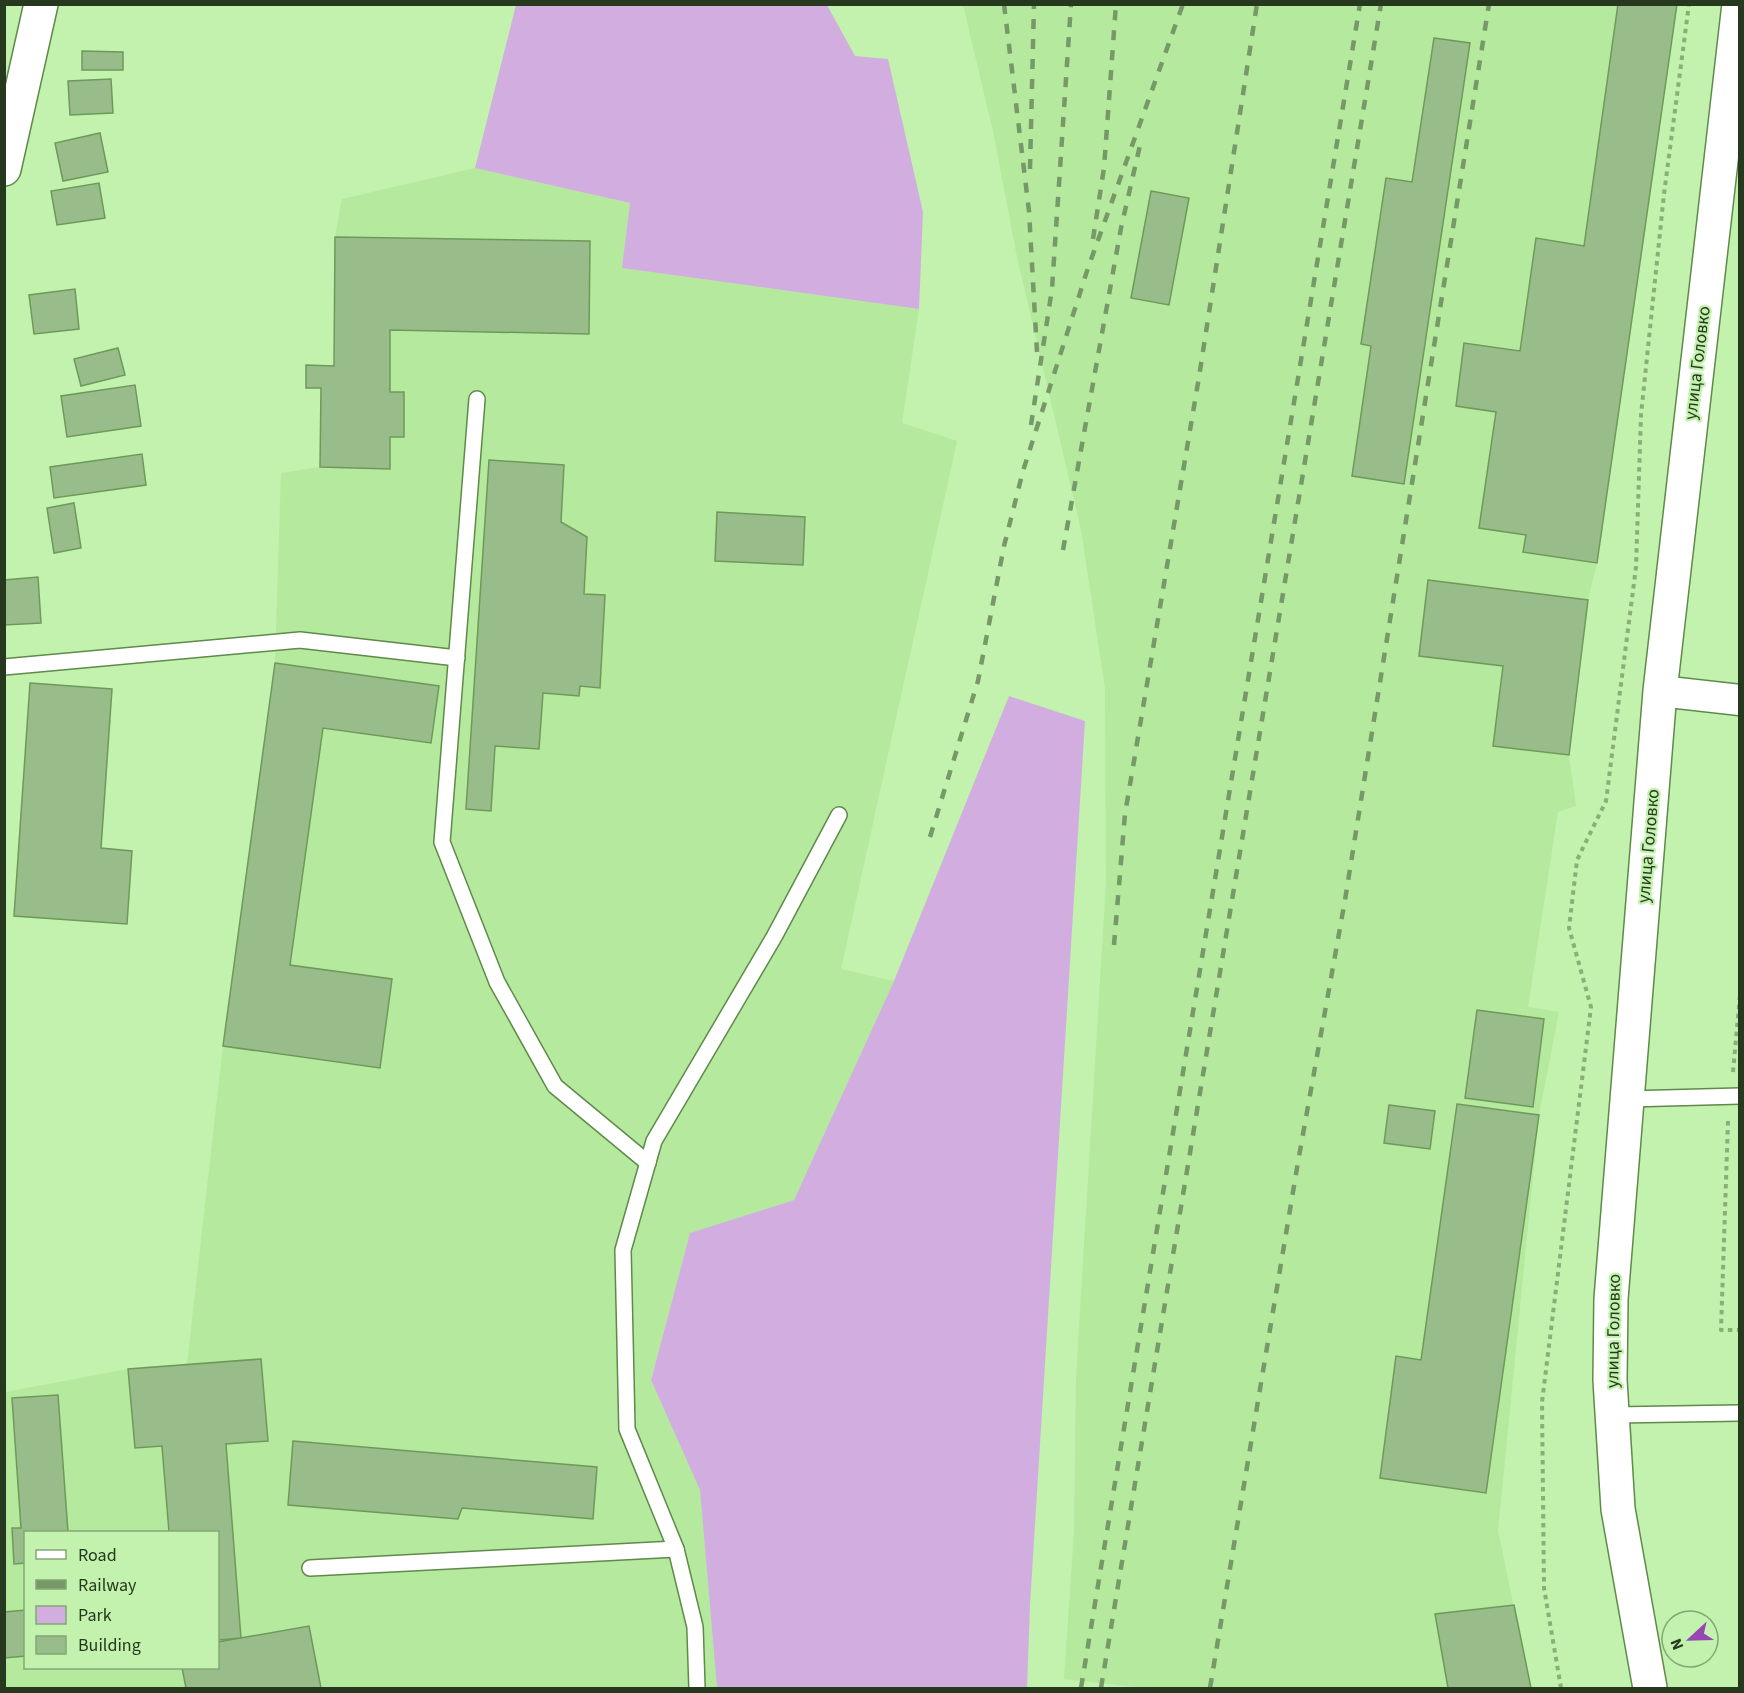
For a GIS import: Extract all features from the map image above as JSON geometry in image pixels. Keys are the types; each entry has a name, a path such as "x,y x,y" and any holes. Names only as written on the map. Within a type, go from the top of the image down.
{"main road":[{"path":"4,169 41,4"},
{"name":"улица Головко","path":"1650,1689 1618,1509 1613,1415 1611,1299 1660,692 1738,20"}],"street":[{"path":"1660,692 1740,700"}],"lane":[{"path":"477,399 442,842 497,982 555,1086 648,1163"},
{"path":"4,667 300,640 457,658"},
{"path":"697,1689 695,1626 676,1549 627,1429 623,1250 654,1141 774,937 839,814"},
{"path":"1628,1099 1735,1096"},
{"path":"1613,1415 1740,1413"},
{"path":"310,1568 676,1549"}],"path":[{"path":"1562,1689 1544,1588 1542,1402 1591,1006 1569,928 1577,860 1606,801 1636,567 1641,415 1664,194 1689,4"},
{"path":"1740,995 1721,1330 1740,1330"}],"shaded area":[{"path":"963,5 1623,5 1584,246 1536,239 1520,351 1464,344 1456,406 1496,412 1479,528 1526,535 1524,553 1597,563 1588,600 1428,580 1419,655 1503,666 1493,746 1569,755 1576,806 1558,812 1528,1007 1559,1012 1539,1115 1498,1531 1531,1688 1142,1688 1064,1679 1074,1533 1076,1377 1106,883 1105,688 1081,530 1017,257 993,131"},
{"path":"475,168 630,203 623,268 919,309 902,423 957,441 841,969 894,981 794,1200 690,1233 651,1379 700,1490 717,1688 5,1688 5,1392 128,1369 187,1364 223,1046 275,663 281,473 320,467 321,388 306,365 334,365 335,237 342,199"}],"green space":[{"path":"516,5 827,5 855,56 888,59 923,212 919,309 622,268 630,203 475,168"},
{"path":"1009,696 1085,721 1030,1605 1027,1688 717,1688 700,1490 651,1380 690,1233 794,1200 894,981"}],"building":[{"path":"1618,4 1677,4 1597,563 1523,552 1526,535 1479,528 1496,412 1456,406 1464,343 1520,351 1536,238 1584,246"},
{"path":"1434,38 1470,43 1404,484 1352,476 1371,346 1361,344 1386,178 1412,182"},
{"path":"82,51 123,52 123,70 82,70"},
{"path":"111,79 113,113 70,115 68,81"},
{"path":"100,133 108,172 63,181 55,143"},
{"path":"99,183 105,218 57,225 51,191"},
{"path":"1151,191 1189,198 1169,305 1131,298"},
{"path":"335,237 590,241 589,334 390,330 390,392 404,392 404,437 390,437 390,469 320,467 321,388 306,388 306,365 334,366"},
{"path":"75,289 79,329 34,334 29,295"},
{"path":"118,348 125,375 81,386 74,359"},
{"path":"135,385 141,426 67,437 61,396"},
{"path":"142,454 146,485 54,498 50,467"},
{"path":"489,460 564,465 561,522 587,537 584,594 605,595 600,688 580,686 579,696 543,693 539,749 495,746 491,811 466,809"},
{"path":"74,503 81,548 54,553 47,508"},
{"path":"717,512 805,517 803,565 715,561"},
{"path":"38,577 41,623 4,625 4,580"},
{"path":"1428,580 1588,600 1569,755 1493,746 1503,666 1419,656"},
{"path":"275,663 439,686 431,743 323,728 290,965 392,979 380,1068 223,1046"},
{"path":"30,683 112,689 101,848 132,851 127,924 14,916"},
{"path":"1477,1010 1544,1019 1533,1107 1465,1098"},
{"path":"1457,1104 1539,1115 1486,1493 1380,1478 1396,1356 1421,1360"},
{"path":"1389,1105 1435,1111 1430,1149 1384,1143"},
{"path":"261,1359 268,1441 226,1444 241,1638 219,1640 219,1531 169,1531 162,1446 135,1448 128,1369"},
{"path":"58,1395 68,1531 24,1531 24,1563 14,1564 12,1528 21,1528 12,1398"},
{"path":"293,1441 597,1467 593,1519 462,1508 458,1519 288,1505"},
{"path":"1514,1605 1531,1688 1448,1688 1435,1614"},
{"path":"24,1610 24,1656 4,1658 4,1612"},
{"path":"309,1626 321,1688 186,1688 182,1669 219,1669 219,1642"}],"railway":[{"path":"1004,4 1029,211 1037,352"},
{"path":"1030,169 1034,4"},
{"path":"1031,425 1052,289 1071,4"},
{"path":"1093,239 1104,168 1116,4"},
{"path":"930,837 978,681 1004,546 1023,471 1088,268 1183,4"},
{"path":"1114,945 1125,814 1199,377 1257,4"},
{"path":"1081,1688 1360,4"},
{"path":"1101,1688 1381,4"},
{"path":"1210,1688 1298,1162 1345,900 1489,4"},
{"path":"1063,550 1121,228 1141,141"}]}
